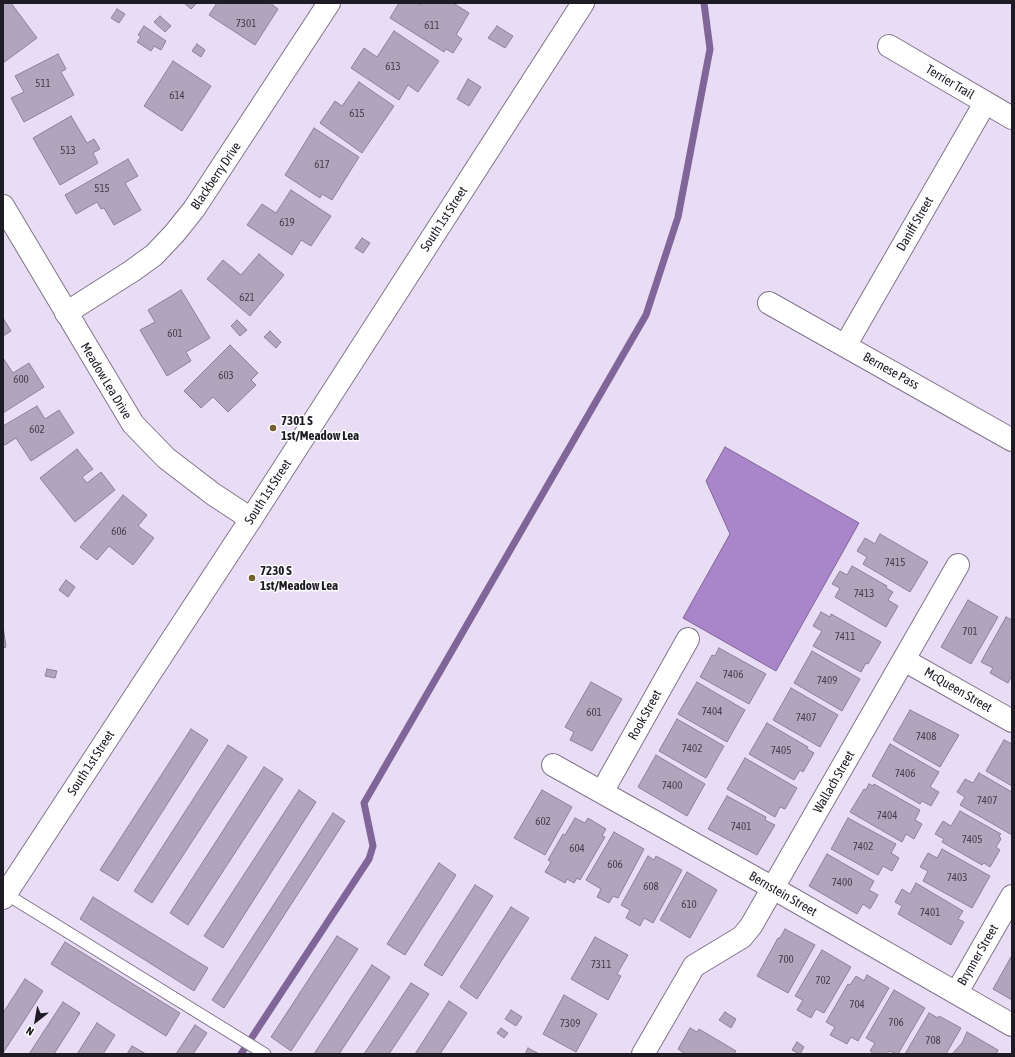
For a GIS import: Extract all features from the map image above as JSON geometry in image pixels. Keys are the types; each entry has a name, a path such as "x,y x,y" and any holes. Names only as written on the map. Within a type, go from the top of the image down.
{"street":[{"name":"Blackberry Drive","path":"66,314 148,259 174,234 194,209 329,3"},
{"name":"South 1st Street","path":"4,896 251,519 583,3"},
{"name":"Terrier Trail","path":"889,46 1012,118"},
{"name":"Daniff Street","path":"845,346 984,103"},
{"name":"Meadow Lea Drive","path":"3,206 66,314 133,424 166,458 213,494 251,519"},
{"name":"Bernese Pass","path":"769,303 1012,440"},
{"name":"Wallach Street","path":"643,1054 686,977 694,966 703,959 742,937 751,926 958,565"},
{"name":"Rook Street","path":"602,792 688,639"},
{"name":"McQueen Street","path":"904,660 1012,721"},
{"name":"Bernstein Street","path":"553,765 957,992 1012,1025"},
{"name":"Brynner Street","path":"957,992 1012,896"}],"lane":[{"path":"4,896 234,1034 263,1053"}],"shaded area":[{"path":"725,447 859,523 776,671 683,618 730,534 706,481"}],"building":[{"path":"3,3 11,3 37,38 3,63"},
{"path":"184,3 197,3 191,9"},
{"path":"217,3 270,3 278,9 255,45 209,15"},
{"path":"399,3 417,3 420,5 421,3 453,3 469,13 456,35 462,39 453,53 446,49 444,52 390,18"},
{"path":"117,9 125,14 119,23 111,18"},
{"path":"160,16 171,26 165,32 154,22"},
{"path":"144,26 166,41 161,50 154,46 151,51 137,42 141,37 138,35"},
{"path":"497,26 513,36 505,48 488,38"},
{"path":"394,31 439,61 418,92 408,85 399,100 351,68 364,48 377,57"},
{"path":"197,44 205,50 201,57 192,51"},
{"path":"58,54 66,69 61,72 74,95 24,122 11,98 24,92 15,76"},
{"path":"173,61 211,86 182,131 144,106"},
{"path":"468,79 481,87 469,106 457,99"},
{"path":"359,82 394,106 362,153 320,123 335,101 342,106"},
{"path":"71,116 87,143 94,139 100,149 93,153 98,163 60,185 33,138"},
{"path":"314,128 359,157 332,200 322,194 320,198 285,175"},
{"path":"128,159 138,176 125,183 141,210 114,225 104,208 101,209 97,202 76,214 65,195"},
{"path":"291,190 331,216 311,246 301,240 292,255 247,225 262,204 276,213"},
{"path":"362,238 370,243 363,253 355,248"},
{"path":"259,254 284,275 250,316 207,279 223,260 241,275"},
{"path":"181,290 210,338 186,352 191,361 167,376 140,330 155,322 148,310"},
{"path":"3,318 11,331 3,336"},
{"path":"237,320 247,330 240,336 231,326"},
{"path":"270,331 281,342 276,348 264,337"},
{"path":"230,345 258,373 251,380 256,385 228,412 213,397 201,408 184,391"},
{"path":"3,358 13,373 29,363 44,387 3,413"},
{"path":"37,406 45,419 59,410 74,433 31,461 16,438 5,445 3,443 3,426"},
{"path":"77,449 93,469 82,477 87,483 101,472 115,490 75,522 40,478"},
{"path":"123,495 147,515 138,526 154,538 133,565 109,546 97,560 80,547"},
{"path":"880,534 928,562 910,592 863,564 867,557 857,551 865,538 875,544"},
{"path":"852,566 887,586 886,588 893,592 888,600 898,606 886,627 835,597 840,588 832,584 840,571 847,575"},
{"path":"66,580 75,587 68,597 59,590"},
{"path":"968,600 998,617 971,664 941,647"},
{"path":"821,612 830,617 831,614 881,642 868,664 866,663 861,672 813,646 822,631 813,626"},
{"path":"1006,617 1012,620 1012,675 1008,683 990,673 993,668 981,662"},
{"path":"3,626 6,647 3,648"},
{"path":"719,648 766,674 749,704 700,677 712,655 715,656"},
{"path":"812,651 860,679 842,711 794,683"},
{"path":"47,669 57,671 55,678 45,676"},
{"path":"591,682 622,699 592,751 570,740 574,732 565,727"},
{"path":"697,682 745,710 727,742 678,714"},
{"path":"791,688 838,715 820,747 773,720"},
{"path":"910,710 959,735 940,767 893,740"},
{"path":"677,719 724,746 706,778 659,751"},
{"path":"767,723 808,747 807,749 814,753 803,772 800,770 794,780 749,754"},
{"path":"191,729 208,740 118,881 100,870"},
{"path":"1004,740 1012,744 1012,786 986,771"},
{"path":"890,744 939,772 930,787 939,792 931,806 922,801 920,804 872,776"},
{"path":"228,745 247,757 152,903 134,891"},
{"path":"656,755 705,784 687,816 638,787"},
{"path":"745,758 797,788 785,809 780,807 775,817 727,789"},
{"path":"264,767 283,779 188,925 170,913"},
{"path":"979,773 1012,792 1012,835 960,805 965,797 957,792 965,779 973,783"},
{"path":"869,784 873,786 874,784 920,810 915,820 922,824 914,839 906,834 902,842 850,812 864,789 866,790"},
{"path":"299,790 316,802 223,948 204,936"},
{"path":"542,790 572,807 545,855 514,838"},
{"path":"727,796 766,817 765,820 775,825 757,855 708,829"},
{"path":"960,811 1001,834 999,836 1001,839 996,847 1000,850 990,867 984,863 982,865 942,842 944,839 935,834 943,821 951,826"},
{"path":"333,813 345,821 224,1008 212,1000"},
{"path":"575,818 585,823 588,818 606,829 602,836 605,837 580,880 577,878 574,883 567,879 565,883 545,872 551,862 548,860 563,834 565,835"},
{"path":"848,818 896,844 891,853 899,858 892,871 883,866 878,875 831,849"},
{"path":"614,832 644,849 618,898 613,896 609,903 597,897 601,889 586,880"},
{"path":"942,849 990,876 972,908 923,881 928,871 920,867 928,853 937,858"},
{"path":"827,854 874,881 869,890 878,895 870,909 863,904 857,914 809,886"},
{"path":"648,856 654,860 656,856 682,870 653,923 644,918 640,926 626,918 630,910 621,905"},
{"path":"439,863 456,875 405,955 387,944"},
{"path":"687,872 717,890 690,938 660,920"},
{"path":"916,883 963,911 958,919 964,922 951,945 898,914 902,906 895,902 902,889 910,894"},
{"path":"475,885 493,896 442,976 424,965"},
{"path":"93,897 208,968 194,991 80,919"},
{"path":"511,907 529,918 477,999 460,987"},
{"path":"785,929 815,945 788,993 757,976 778,938 780,938"},
{"path":"337,936 358,949 291,1051 271,1037"},
{"path":"595,937 628,955 617,974 621,976 608,1000 571,979"},
{"path":"65,942 180,1013 166,1036 51,964"},
{"path":"822,950 851,967 824,1013 816,1009 811,1018 797,1010 803,1000 795,996"},
{"path":"1011,957 1012,958 1012,1000 993,989"},
{"path":"372,965 390,977 339,1054 314,1054"},
{"path":"867,975 889,988 858,1041 851,1037 847,1044 830,1035 835,1027 826,1022 848,984 850,985 856,976 864,981"},
{"path":"25,979 43,991 3,1053 3,1013"},
{"path":"411,983 429,994 389,1054 364,1054"},
{"path":"894,990 925,1008 898,1054 889,1051 887,1054 874,1054 870,1051 875,1043 866,1038"},
{"path":"564,995 597,1014 576,1052 543,1034"},
{"path":"449,1001 467,1013 440,1054 415,1054"},
{"path":"63,1002 80,1013 54,1054 29,1054"},
{"path":"511,1010 522,1017 516,1026 505,1019"},
{"path":"725,1012 736,1019 731,1028 719,1020"},
{"path":"929,1013 938,1018 939,1016 961,1028 946,1054 905,1054"},
{"path":"97,1023 115,1035 103,1054 77,1054"},
{"path":"195,1025 207,1033 193,1054 176,1054"},
{"path":"501,1028 508,1033 504,1038 497,1033"},
{"path":"690,1028 697,1032 699,1029 736,1051 734,1054 685,1054 678,1049"},
{"path":"967,1032 998,1050 996,1054 952,1054 962,1043"},
{"path":"797,1042 804,1047 800,1054 792,1050"},
{"path":"132,1046 146,1054 127,1054"},
{"path":"528,1048 539,1054 525,1054"}],"waterway":[{"path":"241,1054 369,859 373,846 364,803 646,315 678,217 710,49 704,3"}],"place":[{"name":"7301 S 1st/Meadow Lea","path":"273,428"},
{"name":"7230 S 1st/Meadow Lea","path":"252,578"}]}
